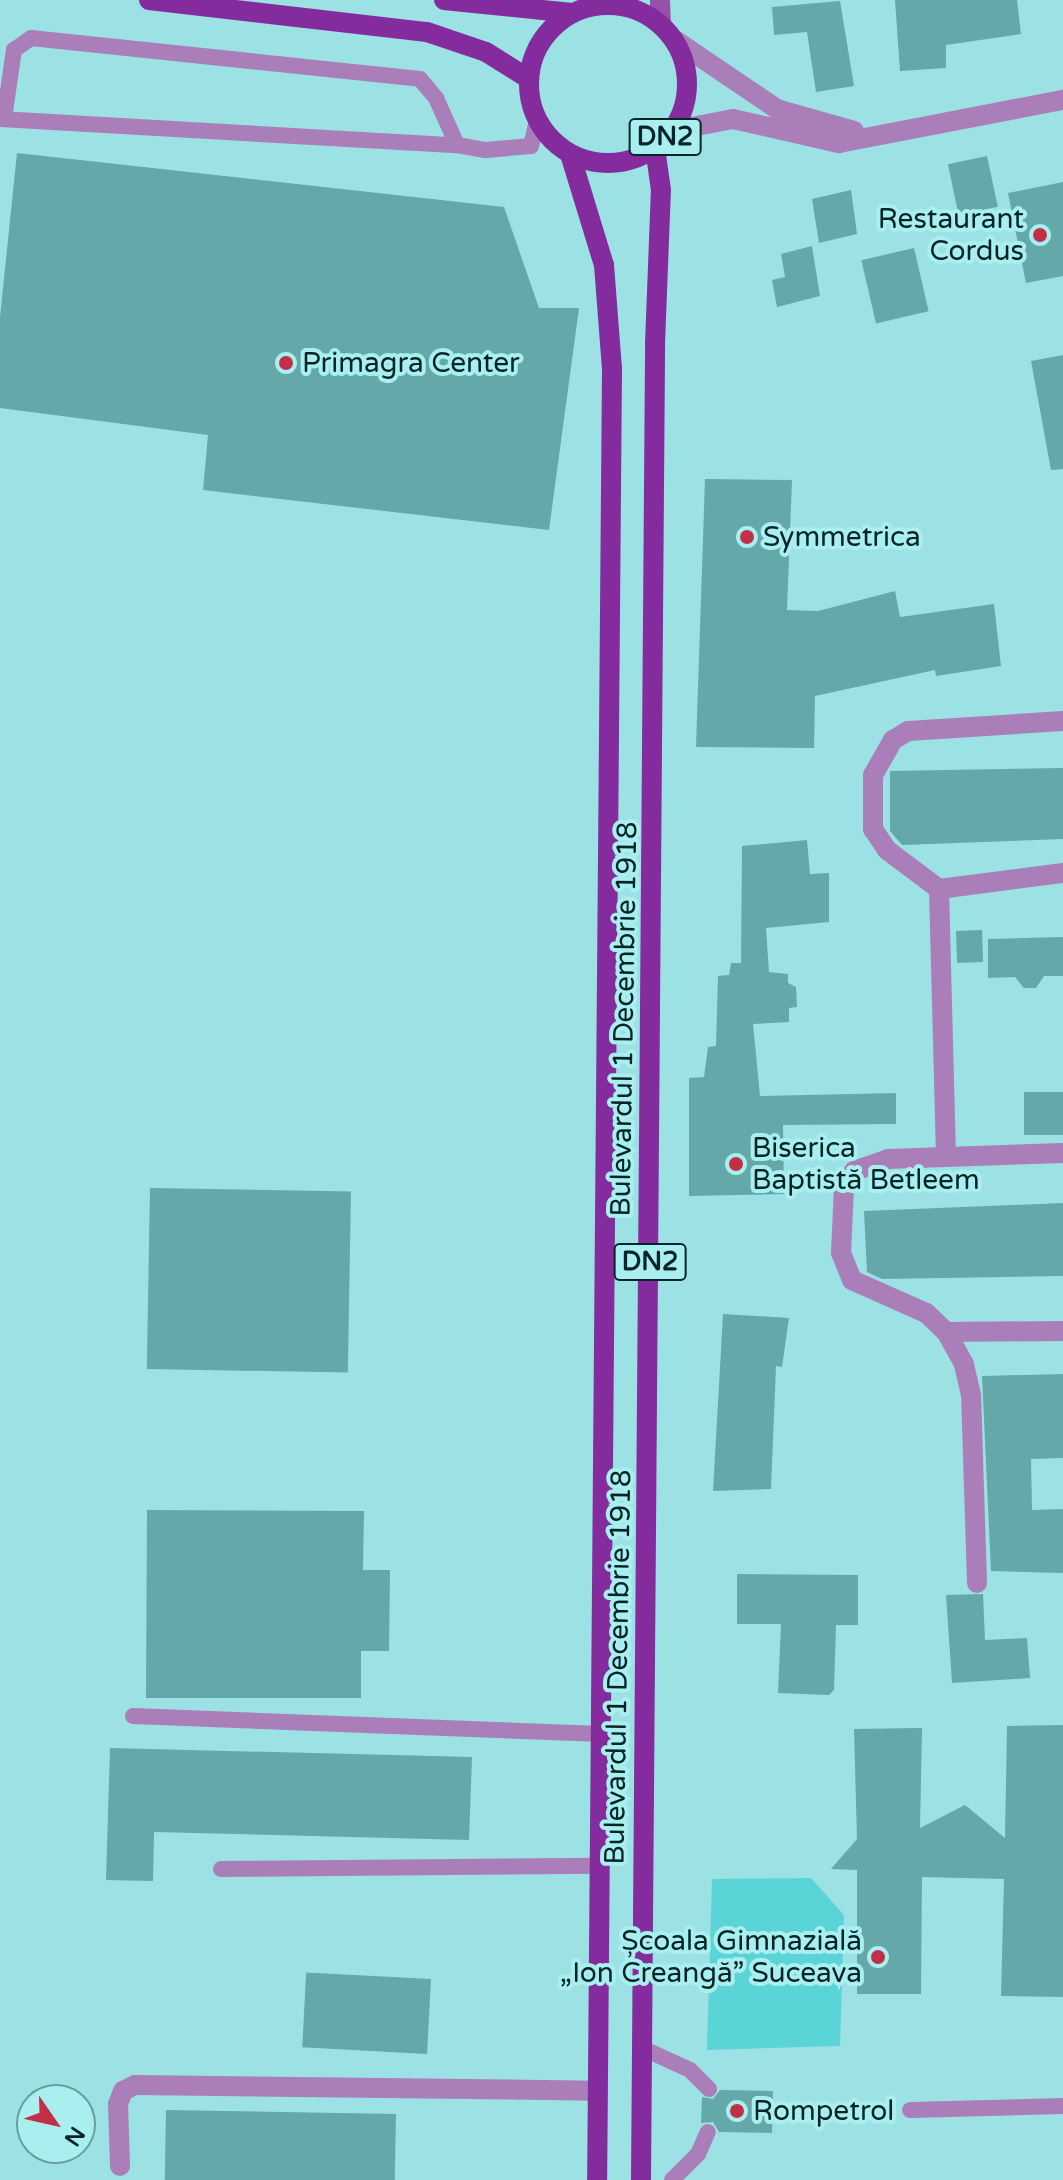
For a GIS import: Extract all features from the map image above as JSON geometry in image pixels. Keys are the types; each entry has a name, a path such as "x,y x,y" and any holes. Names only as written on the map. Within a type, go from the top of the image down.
{"main road":[{"path":"149,0 427,32 486,52 529,79"},
{"name":"DN2","path":"444,0 572,13"},
{"path":"660,0 661,24"},
{"name":"DN2","path":"599,2 621,5 661,24 675,40 688,87 671,131 655,148 614,163 570,154 537,120 529,79 535,52 550,29 572,13 599,2"},
{"name":"Bulevardul 1 Decembrie 1918","path":"641,2180 655,344 661,190 655,148"},
{"name":"Bulevardul 1 Decembrie 1918","path":"570,154 604,265 612,368 597,2180"}],"street":[{"path":"675,40 777,109 829,128 877,135"},
{"path":"671,131 733,119 839,143 1063,100"},
{"path":"1063,721 908,731 880,756 873,775 873,829 887,850 939,889 1063,873"},
{"path":"939,889 946,1156"},
{"path":"977,1583 971,1395 964,1364 946,1332 926,1313 864,1289 843,1267 844,1186 854,1171 888,1159 1063,1153"},
{"path":"946,1332 1063,1331"},
{"path":"120,2166 118,2104 123,2091 135,2085 598,2091"}],"lane":[{"path":"457,145 436,98 420,79 31,38 14,50 2,119 457,145 531,146 537,120"},
{"path":"133,1716 602,1734"},
{"path":"221,1869 601,1866"},
{"path":"642,2048 690,2070 709,2089"},
{"path":"910,2110 1063,2106"},
{"path":"672,2180 698,2154 708,2132"}],"shaded area":[{"path":"811,1878 844,1915 840,2046 707,2050 712,1879"}],"building":[{"path":"895,0 1017,0 1021,34 946,45 946,68 900,71"},
{"path":"840,1 854,86 816,92 807,32 774,35 772,7"},
{"name":"Primagra Center","path":"17,153 504,207 539,308 579,308 549,530 203,490 208,435 0,408 0,317"},
{"path":"987,156 998,207 959,215 948,164"},
{"name":"Restaurant Cordus","path":"1063,182 1063,276 1026,283 1008,193"},
{"path":"851,190 857,234 819,243 812,199"},
{"path":"812,246 820,296 777,307 772,280 785,277 781,254"},
{"path":"914,248 929,311 876,323 861,260"},
{"path":"1063,355 1063,469 1051,470 1031,361"},
{"path":"705,479 792,480 787,610 818,611 895,591 900,617 994,604 1001,666 936,676 935,670 815,696 814,748 696,747"},
{"path":"1063,768 1063,839 902,845 890,831 890,771"},
{"path":"807,840 810,874 829,873 829,922 766,928 769,972 788,974 788,983 796,987 797,1007 789,1008 789,1022 753,1024 760,1096 896,1093 896,1124 783,1125 784,1194 689,1196 689,1078 704,1077 708,1047 716,1046 718,976 729,975 731,963 741,963 742,846"},
{"path":"982,930 983,962 957,963 956,931"},
{"path":"1063,937 1063,976 1044,976 1036,988 1024,988 1015,977 988,978 988,939"},
{"path":"1024,1092 1063,1092 1063,1135 1024,1135"},
{"path":"150,1188 351,1192 348,1372 147,1369"},
{"path":"1063,1203 1063,1276 882,1279 867,1272 864,1211"},
{"path":"723,1314 789,1318 782,1367 776,1366 771,1489 713,1491"},
{"path":"1063,1374 1063,1458 1031,1459 1032,1510 1063,1509 1063,1573 991,1571 982,1376"},
{"path":"147,1510 364,1511 363,1570 390,1570 389,1651 361,1651 361,1698 146,1698"},
{"path":"737,1574 858,1575 858,1625 836,1625 834,1690 829,1695 778,1693 781,1624 737,1624"},
{"path":"983,1594 985,1640 1027,1638 1030,1678 952,1683 946,1595"},
{"name":"Școala Gimnazială „Ion Creangă” Suceava","path":"1063,1725 1063,1997 1001,1996 1004,1879 922,1877 921,1994 857,1994 857,1870 831,1869 857,1839 854,1729 922,1728 920,1828 965,1805 1005,1838 1007,1726"},
{"path":"110,1748 472,1757 469,1840 154,1832 153,1881 106,1880"},
{"path":"306,1972 431,1979 427,2054 302,2047"},
{"name":"Rompetrol","path":"720,2090 773,2091 772,2133 719,2132 713,2122 701,2123 702,2097 713,2099"},
{"path":"166,2110 396,2114 395,2180 165,2180"}],"place":[{"name":"Restaurant Cordus","path":"1040,235"},
{"name":"Primagra Center","path":"286,363"},
{"name":"Symmetrica","path":"747,537"},
{"name":"Biserica Baptistă Betleem","path":"736,1164"},
{"name":"Școala Gimnazială „Ion Creangă” Suceava","path":"878,1957"},
{"name":"Rompetrol","path":"737,2111"}]}
